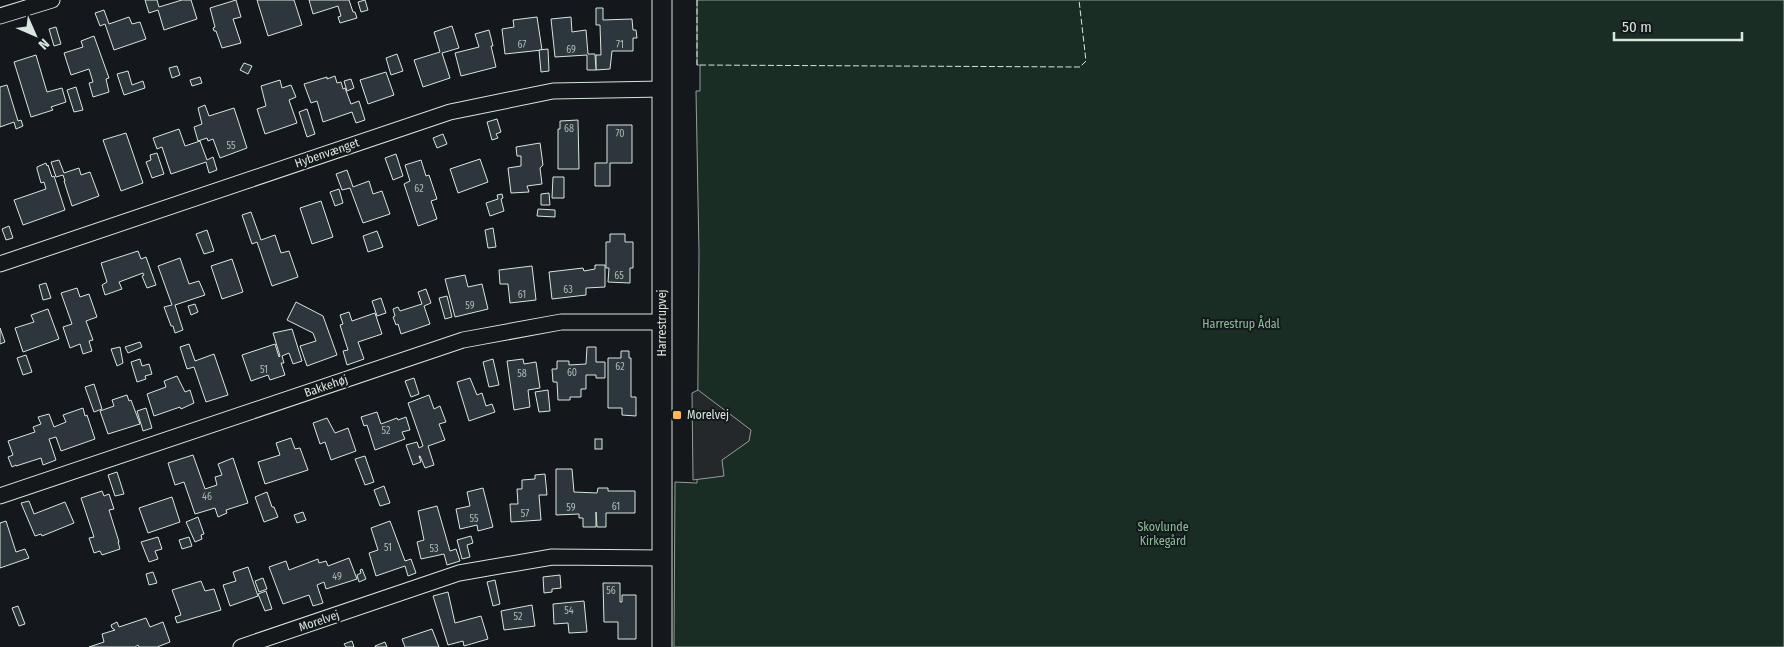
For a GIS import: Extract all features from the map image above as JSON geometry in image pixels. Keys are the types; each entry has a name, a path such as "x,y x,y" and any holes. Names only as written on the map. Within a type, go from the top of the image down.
{"street":[{"path":"0,16 52,0"},
{"name":"Harrestrupvej","path":"662,0 662,647"},
{"name":"Hybenvænget","path":"0,264 450,112 553,91 663,89"},
{"name":"Bakkehøj","path":"0,496 463,340 561,322 662,322"},
{"name":"Morelvej","path":"241,647 459,573 552,557 662,558"}],"green space":[{"name":"Harrestrup Ådal","path":"697,0 1784,0 1784,647 674,647 675,482 697,483 699,253 696,91 700,91 700,65 697,65"}],"shaded area":[{"path":"698,390 751,430 749,441 722,460 724,476 693,480 692,393"}],"building":[{"path":"145,0 157,0 159,7 182,0 191,0 197,19 164,30 158,10 149,13"},
{"path":"236,0 241,17 233,19 241,43 222,48 216,31 213,28 215,27 210,8"},
{"path":"257,0 294,0 302,25 268,36"},
{"path":"309,0 349,0 357,18 340,23 338,17 341,16 338,6 313,14"},
{"path":"365,0 368,10 361,12 358,2"},
{"path":"596,8 603,8 603,20 632,19 633,30 636,30 637,38 633,38 633,51 612,51 610,69 596,70 596,55 601,55 600,25 596,25"},
{"path":"104,10 109,24 129,17 132,24 140,22 146,39 114,50 105,24 100,26 95,13"},
{"path":"537,17 542,50 505,54 502,29 514,27 513,20"},
{"path":"571,17 572,32 586,30 588,54 595,54 596,70 587,70 587,55 555,57 551,19"},
{"path":"452,26 459,48 442,53 450,78 423,87 414,60 440,52 434,32"},
{"path":"56,27 61,44 54,46 49,29"},
{"path":"489,30 496,67 461,76 455,53 479,47 475,34"},
{"path":"94,36 109,78 106,79 109,92 93,97 89,83 93,82 89,69 71,75 64,53 83,47 81,41"},
{"path":"548,49 549,71 541,72 539,50"},
{"path":"397,54 403,71 391,75 386,58"},
{"path":"36,55 47,92 62,88 66,102 51,107 53,110 31,117 14,62"},
{"path":"244,63 252,66 248,74 240,70"},
{"path":"177,66 180,75 172,78 169,68"},
{"path":"128,71 132,85 143,81 145,88 124,95 117,74"},
{"path":"386,72 394,95 368,104 360,80"},
{"path":"335,76 337,83 341,82 343,89 345,88 351,104 359,101 365,120 356,123 352,112 323,122 317,101 311,103 304,84"},
{"path":"200,77 202,83 192,86 190,80"},
{"path":"351,79 354,88 347,91 344,81"},
{"path":"280,80 282,88 291,85 296,97 289,100 297,123 265,134 257,109 266,106 261,86"},
{"path":"7,85 18,121 21,120 23,126 16,129 14,122 0,127 0,87"},
{"path":"76,87 83,110 74,112 67,90"},
{"path":"205,105 209,116 234,108 247,148 220,158 213,139 208,141 207,138 198,141 194,127 202,124 198,108"},
{"path":"307,109 315,134 307,137 299,112"},
{"path":"497,119 501,132 496,134 498,138 492,140 487,122"},
{"path":"578,120 579,169 558,169 558,129 560,129 560,121"},
{"path":"607,125 632,125 632,163 610,163 610,186 595,186 595,163 607,163"},
{"path":"179,129 185,146 200,141 207,160 213,157 217,170 209,173 206,162 171,174 162,147 157,149 153,138"},
{"path":"126,133 143,183 121,191 103,140"},
{"path":"443,134 447,144 437,148 433,138"},
{"path":"540,143 543,165 540,168 542,184 527,186 529,192 511,193 508,168 521,166 521,156 517,156 516,147"},
{"path":"157,153 164,174 152,178 146,162 151,160 150,155"},
{"path":"396,154 403,176 393,180 385,158"},
{"path":"480,159 488,182 458,193 450,169"},
{"path":"59,160 64,173 79,168 81,175 90,172 99,196 72,206 63,175 56,177 51,162"},
{"path":"421,160 426,176 429,175 437,199 431,201 437,219 418,226 404,184 410,181 405,165"},
{"path":"46,163 52,177 54,176 65,210 23,225 14,200 46,189 44,182 41,183 37,167"},
{"path":"347,170 353,187 369,181 373,194 382,191 390,214 363,223 350,188 342,190 336,174"},
{"path":"553,177 564,177 564,198 552,198"},
{"path":"339,189 343,203 335,206 330,192"},
{"path":"549,193 550,205 541,205 541,194"},
{"path":"502,194 503,198 501,199 504,211 490,216 486,203 498,199 497,195"},
{"path":"321,201 333,237 312,244 300,208"},
{"path":"538,209 555,210 555,217 537,216"},
{"path":"251,212 261,240 275,235 281,253 289,251 298,277 272,286 257,242 252,244 242,215"},
{"path":"9,226 13,238 6,240 2,229"},
{"path":"493,228 496,247 488,248 485,230"},
{"path":"207,230 214,251 204,254 196,234"},
{"path":"377,231 383,247 368,252 363,236"},
{"path":"610,234 625,234 625,242 633,242 633,268 630,268 630,283 608,282 609,268 606,268 606,242 610,242"},
{"path":"138,251 141,259 146,257 156,285 147,288 142,276 144,275 143,273 119,282 122,289 105,295 102,285 107,282 101,263"},
{"path":"180,258 189,284 199,281 205,295 175,305 183,330 175,333 164,307 172,305 158,266"},
{"path":"232,259 243,292 222,299 211,266"},
{"path":"595,265 605,265 605,287 586,288 586,295 552,299 549,272 583,268 584,271 595,269"},
{"path":"532,266 536,300 510,303 508,284 500,284 499,270"},
{"path":"465,275 468,287 482,284 488,309 455,317 445,279"},
{"path":"46,283 51,298 43,300 39,285"},
{"path":"77,288 80,297 89,294 97,317 86,321 93,340 89,341 92,351 83,354 80,344 70,348 63,327 72,324 61,293"},
{"path":"426,289 431,303 424,306 430,324 401,334 398,324 396,325 393,317 395,316 393,309 398,307 400,311 422,304 418,292"},
{"path":"447,296 452,317 445,319 439,298"},
{"path":"381,298 386,313 377,316 372,301"},
{"path":"296,302 323,316 337,355 307,366 300,346 316,341 313,333 287,320"},
{"path":"195,304 198,312 191,315 188,306"},
{"path":"48,309 59,339 23,352 15,328 34,322 31,315"},
{"path":"349,312 352,321 375,313 382,334 358,342 364,359 347,365 343,351 348,350 340,325 343,324 340,315"},
{"path":"0,328 5,342 0,344"},
{"path":"292,329 302,361 293,364 289,353 282,356 284,363 281,363 285,375 270,380 268,375 251,381 242,355 275,344 279,357 273,333"},
{"path":"140,342 142,347 128,353 125,347"},
{"path":"189,344 195,361 214,354 228,395 206,402 194,367 187,369 180,347"},
{"path":"120,347 123,363 117,366 111,349"},
{"path":"587,347 596,347 596,362 605,362 605,378 596,378 596,375 586,375 586,389 581,389 581,397 570,397 570,400 558,400 557,382 553,382 552,369 557,369 557,361 569,361 569,365 586,364"},
{"path":"621,351 629,351 629,358 631,358 631,397 636,397 636,416 622,415 622,408 608,408 608,358 621,358"},
{"path":"26,355 32,372 23,375 17,358"},
{"path":"140,359 142,366 149,364 152,374 145,376 146,379 137,382 131,362"},
{"path":"493,359 499,385 489,387 483,362"},
{"path":"523,359 524,364 536,362 540,388 528,390 530,407 514,410 507,361"},
{"path":"177,376 185,392 190,390 194,403 181,409 180,407 154,416 147,394 166,387 164,381"},
{"path":"414,378 419,394 411,397 405,381"},
{"path":"470,378 477,395 482,393 486,406 492,404 495,412 469,421 457,382"},
{"path":"94,384 102,409 94,412 85,387"},
{"path":"548,390 550,411 539,412 535,392"},
{"path":"127,395 129,401 131,400 140,424 108,434 100,411 114,406 112,400"},
{"path":"429,395 434,409 440,406 446,422 439,424 445,440 428,446 434,465 425,468 420,456 421,462 413,465 406,445 417,442 419,448 423,446 408,403"},
{"path":"83,408 95,439 61,451 56,437 49,439 56,460 43,465 41,458 12,467 8,457 13,455 8,441 35,432 33,427 41,424 38,417 49,414 54,427 66,422 63,415"},
{"path":"146,408 152,428 143,431 137,411"},
{"path":"377,412 381,424 406,417 410,430 402,432 405,439 375,450 367,425 364,426 361,417"},
{"path":"327,418 335,433 348,428 356,451 331,460 325,442 320,444 313,423"},
{"path":"291,438 295,449 300,448 308,470 265,484 258,462 280,455 276,443"},
{"path":"595,439 602,439 602,449 595,449"},
{"path":"193,455 205,489 217,485 215,477 222,475 218,464 233,458 248,503 226,510 227,513 218,517 215,508 195,514 184,482 175,485 168,463"},
{"path":"365,456 374,482 365,485 355,459"},
{"path":"556,469 572,469 574,492 597,493 598,488 608,488 608,491 635,491 635,513 606,513 606,527 597,527 596,512 596,527 583,527 583,518 579,518 579,514 556,515"},
{"path":"117,472 124,494 115,496 108,475"},
{"path":"545,474 547,495 539,495 541,520 511,522 510,504 518,504 517,489 522,489 522,480 535,479 535,475"},
{"path":"384,486 390,503 380,506 374,490"},
{"path":"483,488 493,527 478,531 477,525 460,529 456,509 470,506 467,492"},
{"path":"102,491 104,496 109,494 114,509 109,510 120,549 102,555 100,551 94,553 89,538 94,537 81,498"},
{"path":"267,492 278,517 264,522 255,497"},
{"path":"172,497 180,522 148,533 139,508"},
{"path":"29,501 34,514 65,502 74,523 42,536 41,534 35,536 21,503"},
{"path":"437,506 450,551 456,549 460,561 447,565 444,554 421,559 417,542 424,540 418,511"},
{"path":"303,512 306,520 297,523 294,515"},
{"path":"198,517 204,534 201,535 202,539 195,542 186,522"},
{"path":"6,521 16,552 25,549 29,558 0,568 0,523"},
{"path":"390,521 405,561 411,559 416,573 408,576 405,566 376,576 369,553 378,550 371,528"},
{"path":"471,536 473,543 467,545 470,557 462,559 457,540"},
{"path":"158,537 162,549 155,551 158,559 149,562 141,542"},
{"path":"189,537 192,546 182,549 179,540"},
{"path":"349,558 357,579 326,589 324,582 317,585 323,603 313,606 309,595 283,604 269,567 286,561 289,570 318,559 319,563 326,561 328,566"},
{"path":"248,567 258,596 230,606 223,585 236,581 233,572"},
{"path":"362,569 366,579 359,582 357,575 361,573 360,570"},
{"path":"153,572 157,583 149,585 146,574"},
{"path":"560,575 561,588 552,589 552,592 544,593 543,577"},
{"path":"263,578 267,589 259,592 255,581"},
{"path":"495,580 500,604 493,606 487,582"},
{"path":"201,581 205,591 214,589 221,610 177,623 175,617 181,615 172,590"},
{"path":"603,583 620,583 620,602 622,602 622,595 636,595 636,639 618,639 618,622 604,622"},
{"path":"266,591 272,609 265,611 258,594"},
{"path":"448,592 455,623 481,616 488,639 464,646 463,641 448,645 433,596"},
{"path":"584,601 587,632 569,633 568,623 554,624 553,604"},
{"path":"532,605 535,626 504,630 501,611"},
{"path":"18,606 25,624 19,626 12,608"},
{"path":"146,618 150,627 163,622 170,642 157,647 139,647 138,645 135,647 89,647 104,642 102,634 115,630 111,625 117,622 119,627"},
{"path":"432,629 439,647 405,647 402,639"},
{"path":"352,641 354,647 346,647 344,644"},
{"path":"385,642 387,647 375,647 375,646"}],"fence":[{"path":"697,0 697,65 1080,67 1086,61 1079,0"}],"place":[{"name":"Morelvej","path":"677,415"}],"park label":[{"name":"Skovlunde Kirkegård","path":"1163,534"}]}
